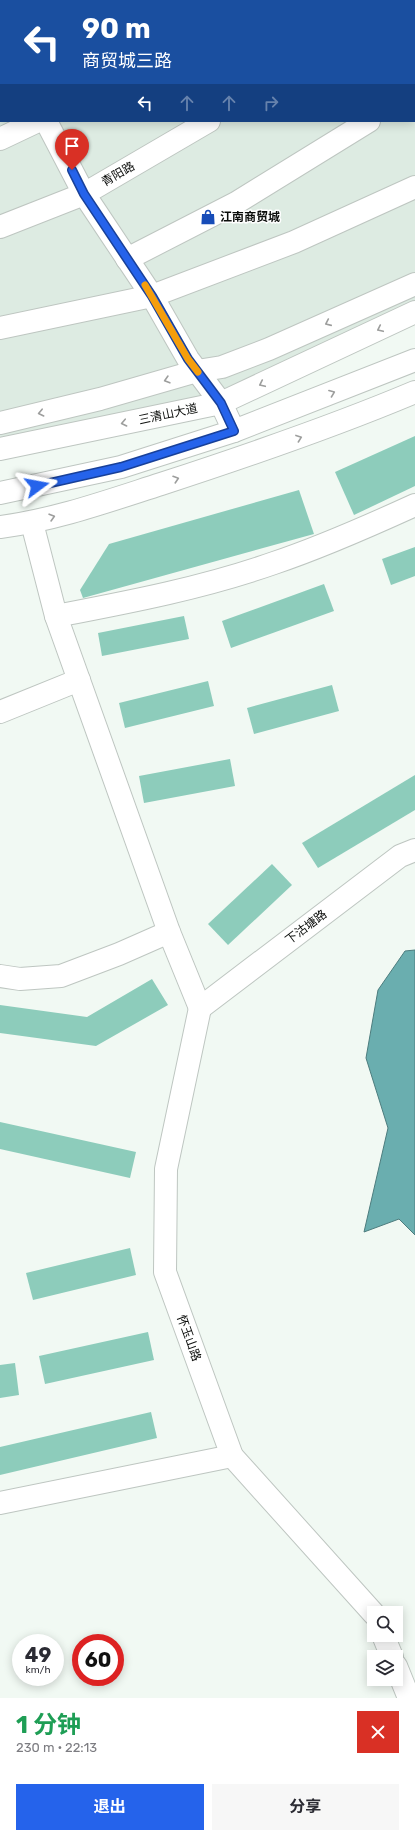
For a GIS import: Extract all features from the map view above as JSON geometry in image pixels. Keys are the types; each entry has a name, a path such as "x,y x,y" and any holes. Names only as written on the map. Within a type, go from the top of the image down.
{"street":[{"path":"0,139 36,122"},
{"path":"47,122 84,194 152,296 188,359 221,403 234,431"},
{"name":"青阳路","path":"0,227 84,194 207,122"},
{"path":"127,259 236,203 366,122"},
{"path":"0,328 152,296 294,242 415,187"},
{"path":"0,422 100,399 197,371 222,366 270,350 415,284"},
{"name":"三清山大道","path":"0,448 221,403 415,312"},
{"path":"0,493 121,467 234,431 415,360"},
{"path":"0,527 32,523 100,504 244,457 346,421 415,392"},
{"path":"56,616 157,596 274,563 364,528 415,505"},
{"path":"32,523 56,616 169,932 200,1008"},
{"path":"0,712 79,680"},
{"name":"下沽塘路","path":"200,1008 400,856 415,850"},
{"path":"0,976 20,980 61,976 119,954 169,932"},
{"name":"怀玉山路","path":"200,1008 166,1169 165,1272 232,1456 367,1606"},
{"path":"0,1504 232,1456"},
{"path":"403,1683 409,1698"}],"shaded area":[{"name":"江南商贸城","path":"0,122 415,122 415,312 221,403 0,449"}],"water":[{"path":"415,950 415,1235 399,1219 364,1232 388,1128 366,1058 378,990 405,951"}],"building":[{"path":"415,436 415,486 354,515 335,472"},
{"path":"299,490 314,534 83,598 80,590 109,544"},
{"path":"415,547 415,576 391,585 382,559"},
{"path":"324,584 334,611 231,648 222,621"},
{"path":"184,616 189,639 102,656 98,633"},
{"path":"208,681 214,706 125,728 119,703"},
{"path":"332,685 339,711 254,734 247,708"},
{"path":"230,759 235,786 144,803 139,776"},
{"path":"415,775 415,810 318,868 302,843"},
{"path":"272,864 292,885 228,945 208,924"},
{"path":"152,979 168,1005 96,1046 0,1033 0,1005 87,1017"},
{"path":"0,1122 136,1152 130,1178 0,1149"},
{"path":"130,1248 136,1275 33,1300 26,1273"},
{"path":"148,1332 154,1360 45,1384 39,1356"},
{"path":"15,1363 19,1395 0,1398 0,1365"},
{"path":"151,1412 157,1438 0,1475 0,1447"}],"slow traffic":[{"path":"145,285 188,359 198,372"}],"place":[{"name":"江南商贸城","path":"208,217"}],"route":[{"path":"37,486 121,467 234,431 221,403 188,359 152,296 84,194 72,170"}]}
